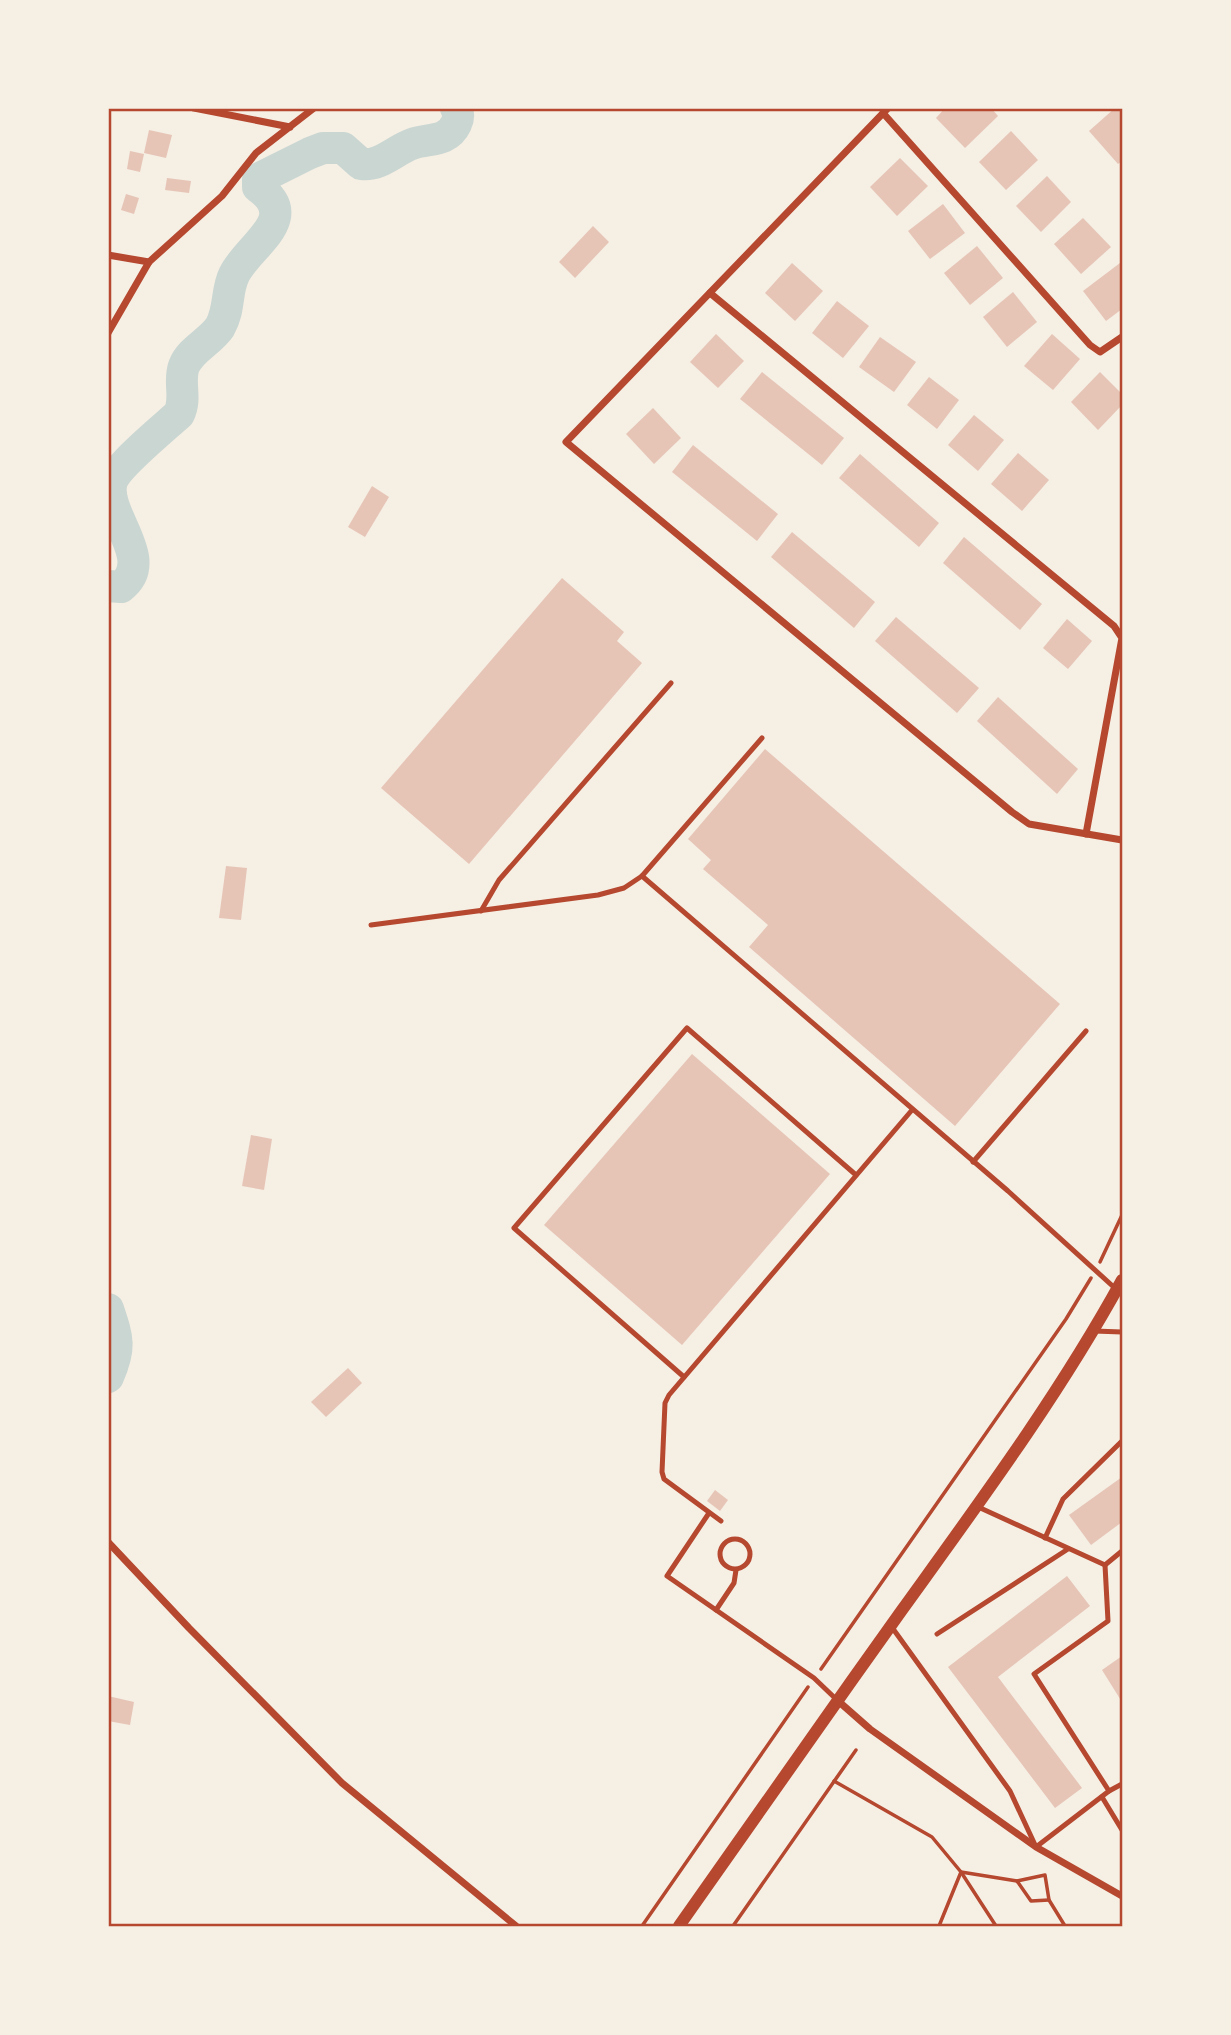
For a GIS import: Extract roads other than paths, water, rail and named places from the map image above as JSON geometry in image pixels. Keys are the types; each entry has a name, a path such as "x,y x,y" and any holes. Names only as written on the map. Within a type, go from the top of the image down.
{"street":[{"path":"194,108 290,127"},
{"path":"108,333 149,262 222,197 256,153 314,108"},
{"path":"1122,337 1100,352 1090,345 886,111 566,442 1012,813 1029,824 1122,840"},
{"path":"108,255 149,262"},
{"path":"710,293 1114,626 1122,638 1086,834"},
{"path":"679,1927 976,1506 1094,1331 1120,1285"},
{"path":"108,1542 342,1783 516,1927"},
{"path":"837,1700 870,1729 1035,1847 1122,1896"}],"lane":[{"path":"481,911 499,880 671,683"},
{"path":"371,925 598,895 624,888 642,876 762,738"},
{"path":"642,876 1095,1270 1120,1285"},
{"path":"684,1377 514,1228 687,1028 856,1175"},
{"path":"974,1162 1086,1031"},
{"path":"721,1521 667,1483 662,1472 665,1403 684,1377 912,1110"},
{"path":"1094,1331 1122,1332"},
{"path":"1045,1538 1063,1499 1122,1441"},
{"path":"976,1506 1105,1565"},
{"path":"709,1513 667,1576 814,1678 837,1700"},
{"path":"735,1539 748,1545 751,1554 745,1567 736,1570 727,1567 720,1555 723,1545 735,1539"},
{"path":"937,1634 1068,1549"},
{"path":"1105,1565 1122,1551"},
{"path":"1105,1565 1108,1621 1034,1674 1109,1791"},
{"path":"716,1610 734,1583 736,1570"},
{"path":"891,1626 1010,1791 1035,1847 1122,1783"},
{"path":"1102,1797 1122,1830"}],"waterway":[{"path":"108,586 121,587 130,576 134,564 132,551 115,511 111,485 130,458 179,414 184,366 191,355 220,327 234,275 274,221 275,210 270,199 258,187 258,179 323,148 343,148 361,164 381,161 412,144 448,134 458,120 456,108"},
{"path":"108,1309 117,1343 108,1377"}]}
